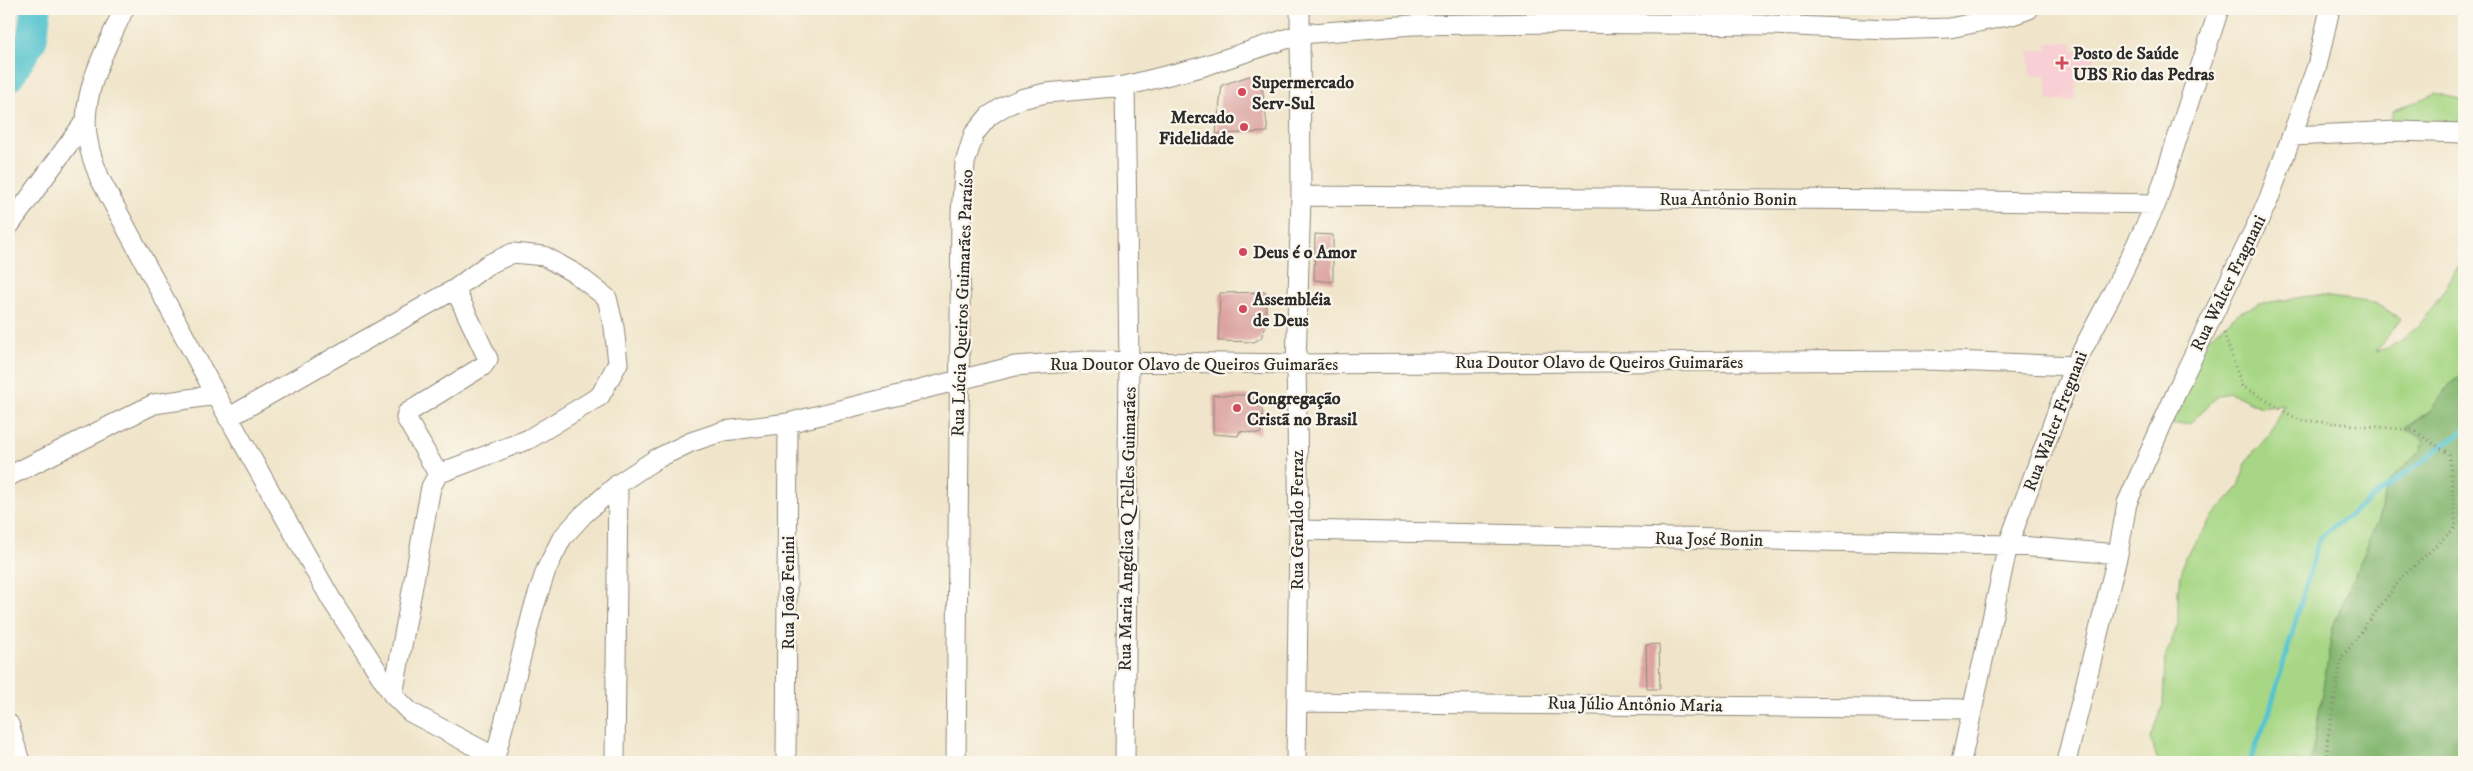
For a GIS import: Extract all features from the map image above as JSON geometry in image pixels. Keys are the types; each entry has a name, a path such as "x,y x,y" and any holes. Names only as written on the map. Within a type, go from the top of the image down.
{"street":[{"path":"124,9 91,85 86,120 88,145 100,179 228,418 331,599 393,695 418,717 495,759"},
{"name":"Rua Geraldo Ferraz","path":"1296,762 1299,530 1296,364 1301,196 1300,9"},
{"name":"Rua Lúcia Queiros Guimarães Paraíso","path":"956,762 961,212 965,164 974,134 989,116 1021,98 1046,93 1125,86 1201,68 1300,34 1412,24 1772,25 1888,30 1950,28 1987,21 2029,9"},
{"name":"Rua Walter Fregnani","path":"1961,762 2008,544 2074,366 2156,204 2219,9"},
{"name":"Rua Walter Fragnani","path":"2118,554 2127,503 2215,309 2268,200 2317,66 2330,9"},
{"name":"Rua Maria Angélica Q Telles Guimarães","path":"1125,86 1129,361 1125,762"},
{"path":"9,226 86,120"},
{"path":"2292,136 2397,131 2464,133"},
{"name":"Rua Antônio Bonin","path":"1301,196 1916,200 2156,204"},
{"path":"228,418 455,289 487,265 513,252 544,256 576,274 607,298 614,327 618,362 600,396 537,434 438,474 431,487 393,695"},
{"path":"438,474 406,418 406,413 483,366 488,359 455,289"},
{"name":"Rua Doutor Olavo de Queiros Guimarães","path":"495,759 546,570 562,538 583,515 618,484 656,459 691,442 724,431 788,423 1015,366 1084,361 1296,364 1927,360 2074,366"},
{"path":"9,476 154,404 216,395"},
{"name":"Rua João Fenini","path":"786,762 788,423"},
{"path":"615,762 618,484"},
{"name":"Rua José Bonin","path":"1299,530 2008,544 2118,554"},
{"path":"2066,762 2118,554"},
{"name":"Rua Júlio Antônio Maria","path":"1297,702 1972,709"},
{"path":"9,724 20,762"}],"path":[{"path":"2215,309 2242,386 2299,420 2412,430 2448,454 2456,527 2403,576 2342,657 2327,742 2328,762"}],"shaded area":[{"name":"Posto de Saúde UBS Rio das Pedras","path":"2072,42 2073,50 2094,50 2095,74 2075,75 2076,100 2048,101 2046,75 2030,76 2029,51 2047,50 2047,43"}],"green space":[{"path":"2436,93 2464,101 2464,136 2391,123 2393,111"},
{"path":"2464,256 2464,373 2451,383 2431,410 2405,428 2425,439 2422,449 2389,482 2377,522 2333,627 2311,762 2158,762 2151,739 2163,705 2165,658 2178,624 2178,589 2185,557 2217,511 2239,487 2247,460 2269,435 2284,404 2261,407 2229,392 2218,396 2190,423 2173,425 2170,417 2201,344 2240,312 2259,304 2315,295 2374,303 2401,318 2376,351 2392,346 2405,337 2428,314"},
{"path":"2464,373 2464,762 2311,762 2333,627 2377,522 2389,482 2422,449 2424,440 2405,429 2431,410 2451,383"}],"building":[{"path":"1249,76 1257,79 1262,85 1268,132 1216,134 1222,85"},
{"path":"1315,234 1333,235 1333,282 1314,280"},
{"name":"Assembléia de Deus","path":"1266,292 1266,325 1261,338 1254,342 1218,341 1220,293"},
{"name":"Congregação Cristã no Brasil","path":"1213,395 1249,395 1259,402 1263,413 1260,434 1240,431 1238,436 1213,434"},
{"path":"1659,644 1660,689 1647,689 1646,645"}],"waterway":[{"path":"9,76 32,39 36,9"},
{"path":"2250,762 2269,713 2320,537 2464,430"}],"place":[{"name":"Posto de Saúde UBS Rio das Pedras","path":"2062,63"},
{"name":"Supermercado Serv-Sul","path":"1242,92"},
{"name":"Mercado Fidelidade","path":"1244,127"},
{"name":"Deus é o Amor","path":"1243,252"},
{"name":"Assembléia de Deus","path":"1243,309"},
{"name":"Congregação Cristã no Brasil","path":"1237,408"}]}
